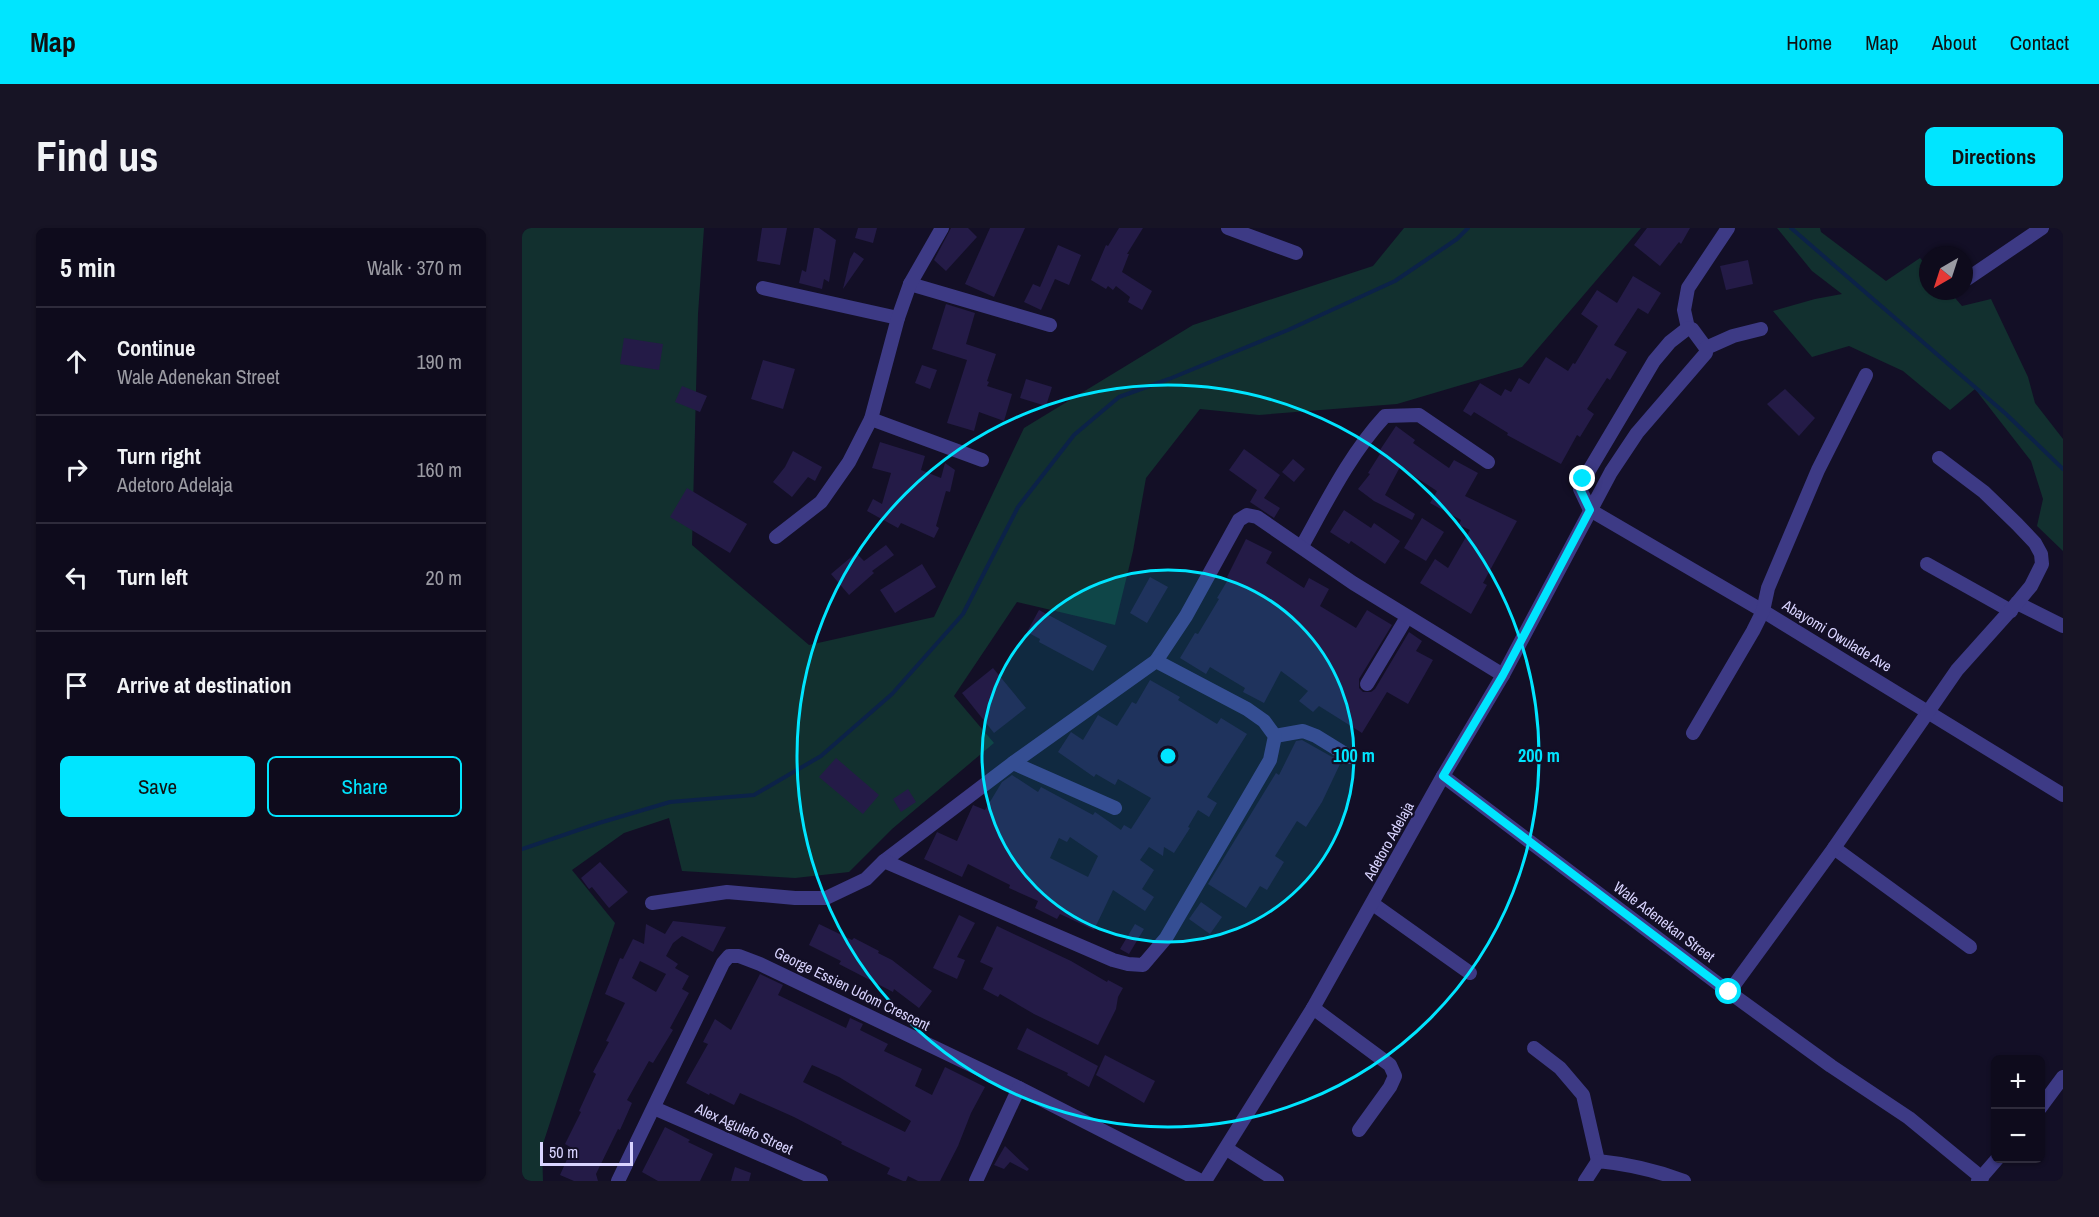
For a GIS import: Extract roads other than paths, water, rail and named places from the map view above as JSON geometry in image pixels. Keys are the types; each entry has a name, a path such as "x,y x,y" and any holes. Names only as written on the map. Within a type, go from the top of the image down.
{"street":[{"path":"776,537 822,502 849,462 871,419 898,318 910,284 942,228"},
{"path":"1228,228 1296,253"},
{"path":"1688,328 1684,310 1688,288 1728,228"},
{"path":"1973,275 2042,228"},
{"path":"910,284 1050,325"},
{"path":"763,288 898,318"},
{"path":"1688,328 1692,329 1707,348 1733,336 1761,329"},
{"path":"1590,510 1580,489 1581,484 1654,361 1670,342 1688,328"},
{"name":"Adetoro Adelaja","path":"1203,1181 1227,1149 1373,904 1443,776 1503,675 1611,472 1637,433 1706,353 1707,348"},
{"path":"1693,733 1745,646 1763,611 1768,588 1818,470 1866,375"},
{"path":"1302,546 1353,455 1385,416 1419,416 1488,462"},
{"path":"871,419 982,460"},
{"path":"1729,992 1957,670 2014,607 2031,585 2042,564 2041,554 2017,524 1984,492 1938,458"},
{"name":"Abayomi Owulade Ave","path":"1590,510 1929,711 2063,795"},
{"path":"652,903 727,892 795,898 826,898 866,879 884,861 1013,763 1156,661 1186,615 1239,520 1247,515 1257,517 1353,583 1503,675"},
{"path":"1927,564 2014,607 2063,626"},
{"path":"1366,684 1407,617"},
{"path":"884,861 1113,960 1143,965 1166,938 1270,760 1275,736 1264,721 1247,709 1156,661"},
{"path":"1275,736 1303,731 1316,736 1350,757"},
{"path":"1013,763 1114,808"},
{"name":"Wale Adenekan Street","path":"1443,776 1729,992 1909,1118 1980,1179"},
{"path":"1833,848 1970,947"},
{"path":"1373,904 1470,973"},
{"name":"George Essien Udom Crescent","path":"618,1181 723,963 729,956 739,956 760,964 1019,1088 1181,1176 1203,1181"},
{"path":"1313,1008 1390,1065 1395,1076 1390,1087 1359,1130"},
{"path":"1534,1048 1560,1068 1583,1095 1598,1161 1585,1181"},
{"path":"2045,1101 2063,1077"},
{"path":"976,1181 1019,1088"},
{"name":"Alex Agulefo Street","path":"654,1108 800,1177 820,1181"},
{"path":"1227,1149 1276,1181"},
{"path":"1598,1161 1627,1164 1684,1181"},
{"path":"1980,1179 1994,1163"}],"waterway":[{"path":"522,849 670,802 754,795 821,756 892,694 963,614 1018,507 1074,435 1119,397 1288,330 1395,281 1457,239 1468,228"},
{"path":"1791,228 2006,414 2063,469"}]}
